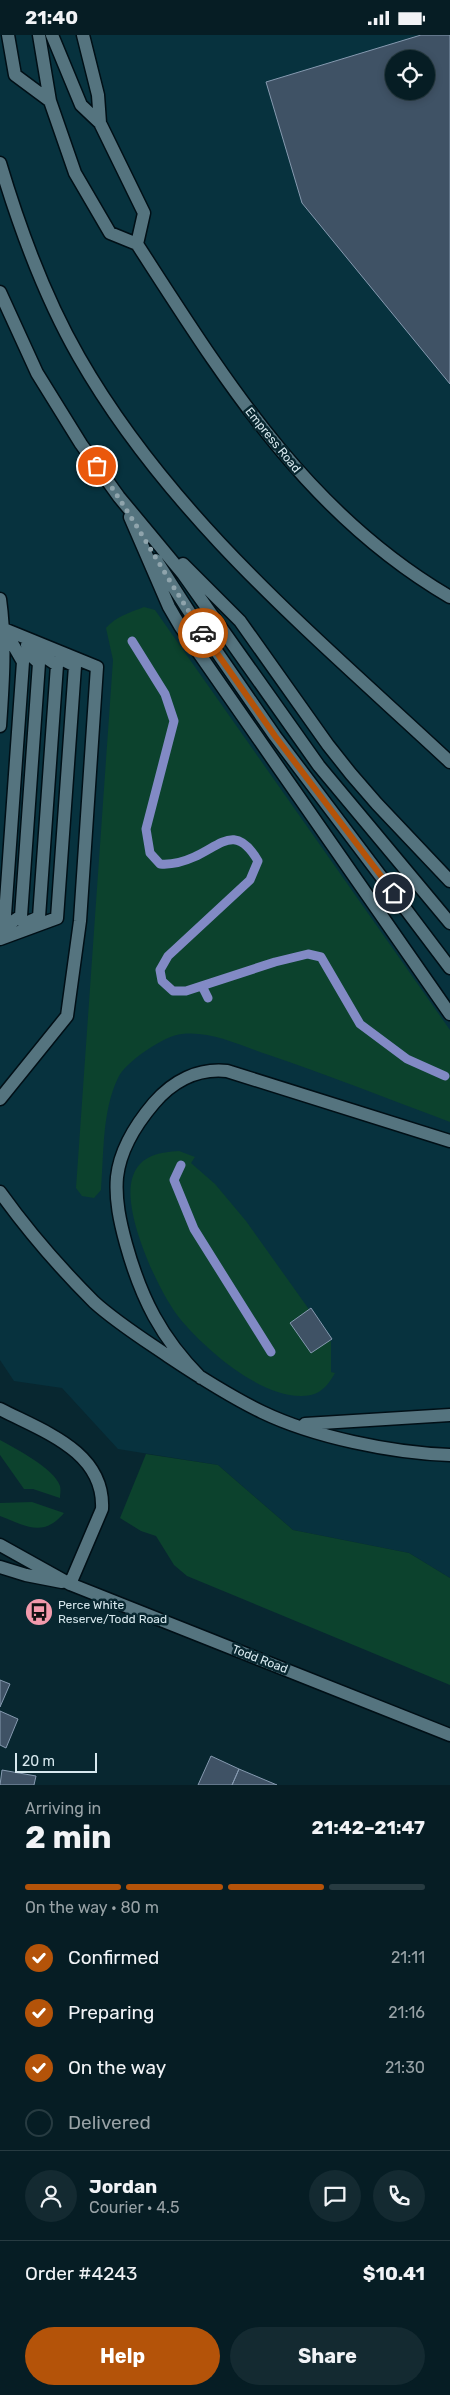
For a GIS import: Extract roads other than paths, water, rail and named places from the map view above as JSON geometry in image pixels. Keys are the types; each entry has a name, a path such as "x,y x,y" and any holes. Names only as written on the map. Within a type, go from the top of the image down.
{"street":[{"path":"8,35 15,75 50,101"},
{"path":"39,35 50,101 75,173 110,233 138,244 144,213 100,123 81,105 52,35"},
{"path":"83,35 98,95 100,123"},
{"path":"0,163 30,255 50,302 79,357 137,446 178,498 247,572 450,762"},
{"name":"Empress Road","path":"138,244 244,404 274,444 344,519 450,597"},
{"path":"0,292 22,344 49,394 81,444 119,497 183,574 319,766 450,923"},
{"path":"119,497 240,621 345,767 377,804 450,881"},
{"path":"119,497 174,589 275,736 450,968"},
{"path":"119,497 169,607 180,626 450,1013"},
{"path":"0,599 4,661 0,726"},
{"path":"0,920 5,915 23,662 1,632"},
{"path":"0,930 21,916 39,663 1,632"},
{"path":"0,938 39,917 57,665 1,632"},
{"path":"0,938 57,918 75,666 1,632"},
{"path":"0,1099 67,1016 80,921 97,667 1,632"},
{"path":"201,1378 178,1353 156,1321 144,1298 121,1223 117,1192 120,1163 132,1135 156,1101 174,1085 196,1073 227,1071 450,1141"},
{"path":"0,1193 34,1237 96,1303 128,1329 201,1378 255,1409 297,1425 401,1452 450,1455"},
{"path":"0,1409 71,1447 85,1459 96,1477 102,1497 102,1509 70,1584"},
{"path":"297,1425 450,1415"},
{"name":"Todd Road","path":"0,1545 70,1584 450,1735"},
{"name":"Todd Road","path":"0,1567 26,1575 70,1584"}],"waterway":[{"path":"132,641 165,694 174,721 146,829 150,853 160,864 173,864 194,857 220,843 235,840 243,843 250,849 258,861 250,880 168,956 160,970 162,981 173,991 186,991 275,962 308,954 321,957 360,1024 407,1059 445,1076"},
{"path":"202,986 208,998"},
{"path":"181,1165 174,1180 194,1229 271,1352"}],"place":[{"name":"Perce White Reserve/Todd Road","path":"39,1612"}]}
